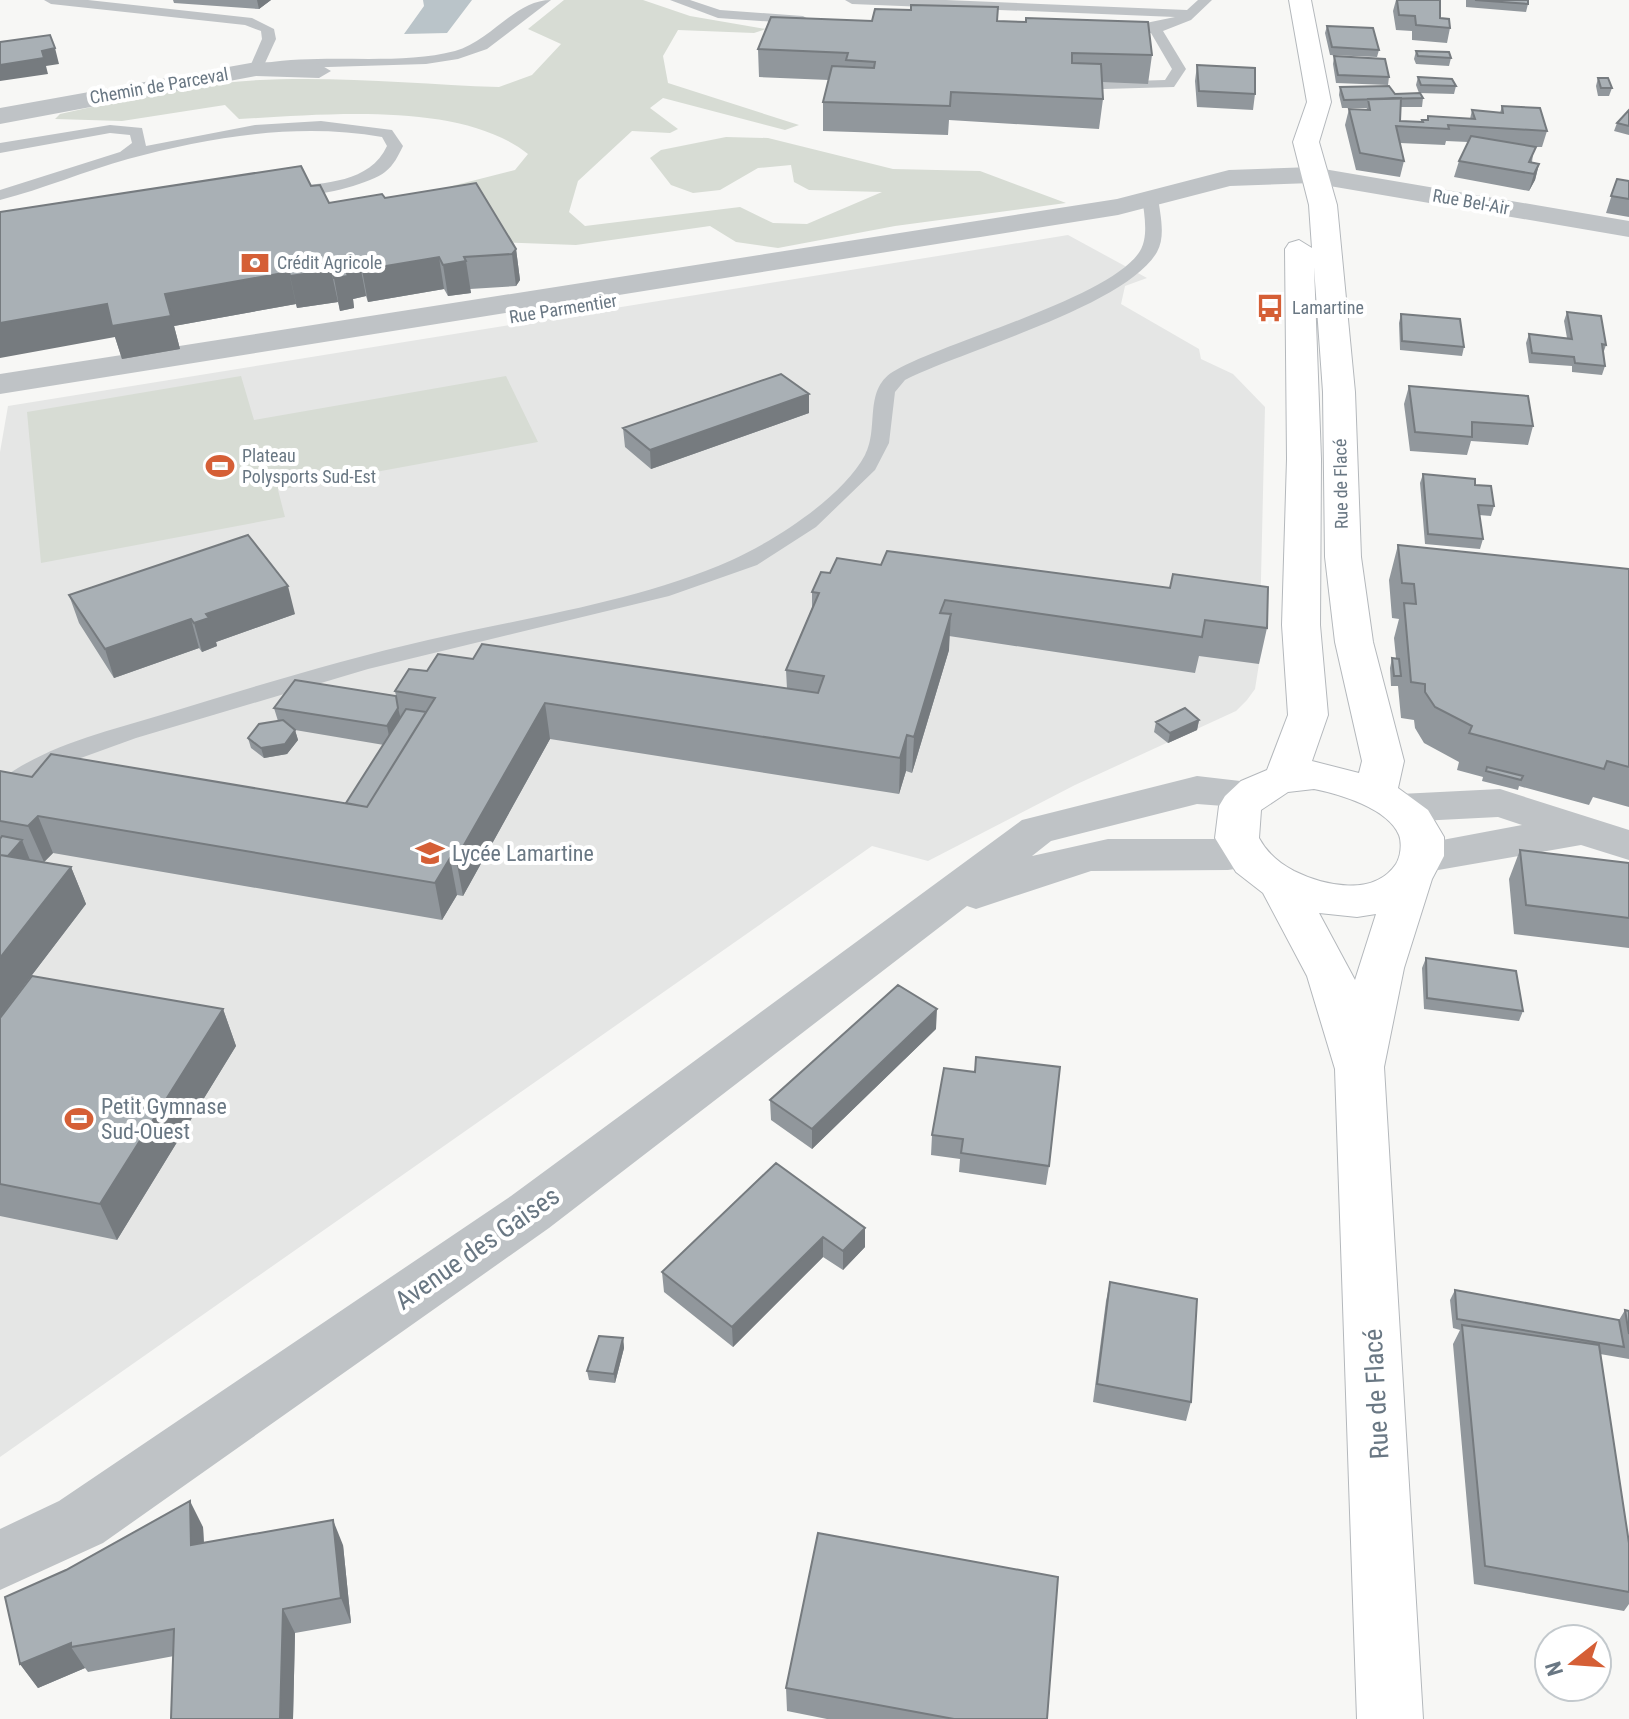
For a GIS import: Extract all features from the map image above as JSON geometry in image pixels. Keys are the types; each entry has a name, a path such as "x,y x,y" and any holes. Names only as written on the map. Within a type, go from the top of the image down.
{"main road":[{"name":"Rue de Flacé","path":"1300,0 1319,102 1306,142 1312,175 1323,205 1339,392 1343,557 1354,642 1383,761 1388,799"},
{"name":"Rue de Flacé","path":"1268,785 1308,715 1301,625 1304,459 1297,203 1312,175"},
{"path":"1314,775 1346,779 1388,799 1421,839 1416,869 1392,892 1351,900 1307,894 1262,868 1237,838 1236,821 1240,806 1268,785 1314,775"},
{"name":"Rue de Flacé","path":"1262,868 1330,976 1360,1069"},
{"name":"Rue de Flacé","path":"1390,1719 1360,1069 1381,968 1416,869"}],"street":[{"name":"Chemin de Parceval","path":"0,116 256,69 319,71"},
{"name":"Rue Parmentier","path":"0,384 1118,207 1229,178 1312,175"},
{"name":"Rue Bel-Air","path":"1312,175 1629,229"},
{"name":"Rue Parmentier","path":"0,390 21,393 1071,231 1112,216 1118,207"},
{"name":"Avenue des Gaises","path":"0,1560 81,1522 518,1221 1037,830 1197,790 1268,785"},
{"path":"1388,799 1500,803 1629,845"},
{"path":"1416,869 1582,830"},
{"name":"Avenue des Gaises","path":"936,908 1049,866 1106,854 1205,857 1262,868"}],"lane":[{"path":"51,0 247,21 267,29 269,39 256,69"},
{"path":"256,69 317,61 426,60 458,55 482,46 544,0"},
{"path":"678,0 688,0"},
{"path":"678,0 718,14 820,20"},
{"path":"852,0 1191,14"},
{"path":"1099,31 1155,29 1191,14 1205,0"},
{"path":"1069,86 1169,84 1179,69 1155,29"},
{"path":"0,195 125,155 303,122 349,124 387,133 395,146 392,159 371,175 338,185 276,194"},
{"path":"0,148 110,129 137,131 140,144 125,155"},
{"path":"0,792 20,775 119,735 297,681 425,648 552,621 709,577 764,553 829,509 876,453 883,397 894,378 965,344 1041,317 1135,272 1149,251 1153,223 1150,197"}],"shaded area":[{"path":"423,0 472,0 447,33 404,34 424,6"},
{"path":"564,0 643,0 690,16 766,29 754,33 678,30 663,56 668,83 799,125 785,130 663,98 650,108 678,129 670,133 632,131 578,181 569,212 585,226 740,207 773,223 807,224 882,192 809,190 794,182 791,165 758,168 720,190 693,193 671,185 650,158 661,150 726,137 768,138 893,169 980,171 1066,203 895,226 778,248 736,242 710,226 576,245 497,242 385,212 452,186 515,170 528,154 499,137 466,125 389,115 239,119 225,105 122,121 55,119 60,114 161,92 257,80 326,79 499,87 532,75 561,44 528,29"},
{"name":"Lycée Lamartine","path":"1068,235 1147,278 1125,286 1121,304 1199,349 1201,359 1233,374 1265,407 1259,664 1255,689 1247,700 1236,711 1075,785 928,861 872,846 0,1457 0,452 8,406"},
{"name":"Plateau Polysports Sud-Est","path":"241,376 254,420 506,376 538,442 278,490 285,517 41,563 27,412"}],"building":[{"path":"1397,0 1440,0 1440,18 1449,19 1450,28 1416,25 1415,16 1399,15"},
{"path":"1475,0 1528,0 1528,4"},
{"path":"911,5 998,7 997,21 1026,22 1026,18 1148,22 1152,55 1072,53 1072,63 1101,64 1103,99 951,92 950,106 823,102 832,66 874,68 875,62 846,60 848,53 758,49 771,17 872,21 875,9 911,10"},
{"path":"1327,26 1373,28 1379,50 1332,47"},
{"path":"50,35 55,48 42,51 44,58 0,65 0,42"},
{"path":"1416,51 1449,52 1451,58 1418,56"},
{"path":"1334,56 1385,59 1389,77 1338,75"},
{"path":"1197,65 1255,68 1255,94 1199,91"},
{"path":"1418,77 1452,79 1456,86 1421,85"},
{"path":"1598,78 1608,78 1612,88 1601,88"},
{"path":"1389,86 1395,94 1420,93 1423,98 1344,100 1340,87"},
{"path":"1401,98 1400,121 1423,122 1428,120 1428,116 1475,119 1472,110 1503,113 1502,106 1540,108 1547,131 1448,125 1449,129 1396,126 1404,161 1360,153 1349,109 1370,110 1368,99"},
{"path":"1629,110 1629,126 1617,123"},
{"path":"1471,136 1536,147 1529,162 1539,164 1534,174 1459,161"},
{"name":"Crédit Agricole","path":"301,166 311,186 320,185 329,203 382,194 385,198 476,183 516,249 512,254 464,257 466,261 443,265 439,257 362,270 360,265 345,268 348,276 334,278 331,270 290,276 289,272 165,294 171,316 112,326 107,304 0,323 0,212"},
{"path":"1617,179 1629,181 1629,199 1611,196"},
{"path":"1567,312 1601,316 1606,345 1602,344 1605,366 1575,363 1574,357 1532,353 1529,334 1572,339"},
{"path":"1401,314 1460,319 1464,347 1402,341"},
{"path":"781,374 809,394 650,450 623,428"},
{"path":"1409,386 1528,396 1533,426 1472,422 1472,437 1415,432"},
{"path":"1423,474 1475,479 1475,485 1491,486 1494,506 1478,505 1483,539 1428,534"},
{"path":"248,535 288,586 206,614 209,618 194,623 191,619 105,649 69,595"},
{"path":"1398,545 1629,569 1629,767 1607,761 1604,769 1469,733 1472,726 1435,707 1425,692 1425,684 1411,682 1404,603 1416,604 1414,584 1402,583"},
{"path":"887,551 1170,588 1173,574 1268,587 1267,628 1205,620 1202,637 945,600 940,613 951,614 914,737 907,735 900,758 545,703 456,859 450,858 435,883 38,816 28,826 0,821 0,771 32,777 51,754 367,807 435,698 395,691 409,669 427,671 438,654 473,659 482,644 818,693 824,676 786,670 819,593 812,592 821,572 830,573 837,558 881,565"},
{"path":"1392,658 1399,659 1401,676 1394,676"},
{"path":"295,680 396,696 398,708 387,726 274,708"},
{"path":"1185,708 1199,720 1170,733 1156,722"},
{"path":"406,709 426,712 367,807 346,803"},
{"path":"283,720 295,730 285,744 261,748 248,738 259,724"},
{"path":"1487,767 1523,776 1521,780 1486,771"},
{"path":"2,836 22,840 8,856 0,855"},
{"path":"1520,850 1629,863 1629,918 1526,905"},
{"path":"0,855 71,867 0,958"},
{"path":"1426,958 1516,971 1523,1011 1427,998"},
{"path":"32,976 223,1009 100,1204 0,1184 0,1018"},
{"path":"898,985 937,1009 812,1129 770,1100"},
{"path":"976,1057 1060,1067 1049,1166 961,1153 963,1139 932,1135 944,1068 975,1072"},
{"path":"776,1163 865,1228 843,1251 823,1237 732,1327 662,1272"},
{"path":"1110,1282 1197,1299 1191,1402 1097,1384"},
{"path":"1455,1290 1619,1320 1624,1347 1457,1319"},
{"path":"1625,1310 1629,1311 1629,1334"},
{"path":"1462,1325 1599,1345 1629,1543 1629,1592 1485,1566"},
{"path":"599,1336 623,1338 614,1374 587,1371"},
{"path":"190,1501 191,1545 333,1520 341,1598 283,1609 280,1719 171,1719 174,1629 71,1647 71,1643 20,1664 5,1597 66,1570"},
{"path":"818,1533 1058,1577 1047,1719 954,1719 786,1688"}],"place":[{"name":"Crédit Agricole","path":"255,263"},
{"name":"Lamartine","path":"1270,308"},
{"name":"Plateau Polysports Sud-Est","path":"220,466"},
{"name":"Lycée Lamartine","path":"430,853"},
{"name":"Petit Gymnase Sud-Ouest","path":"79,1119"}]}
